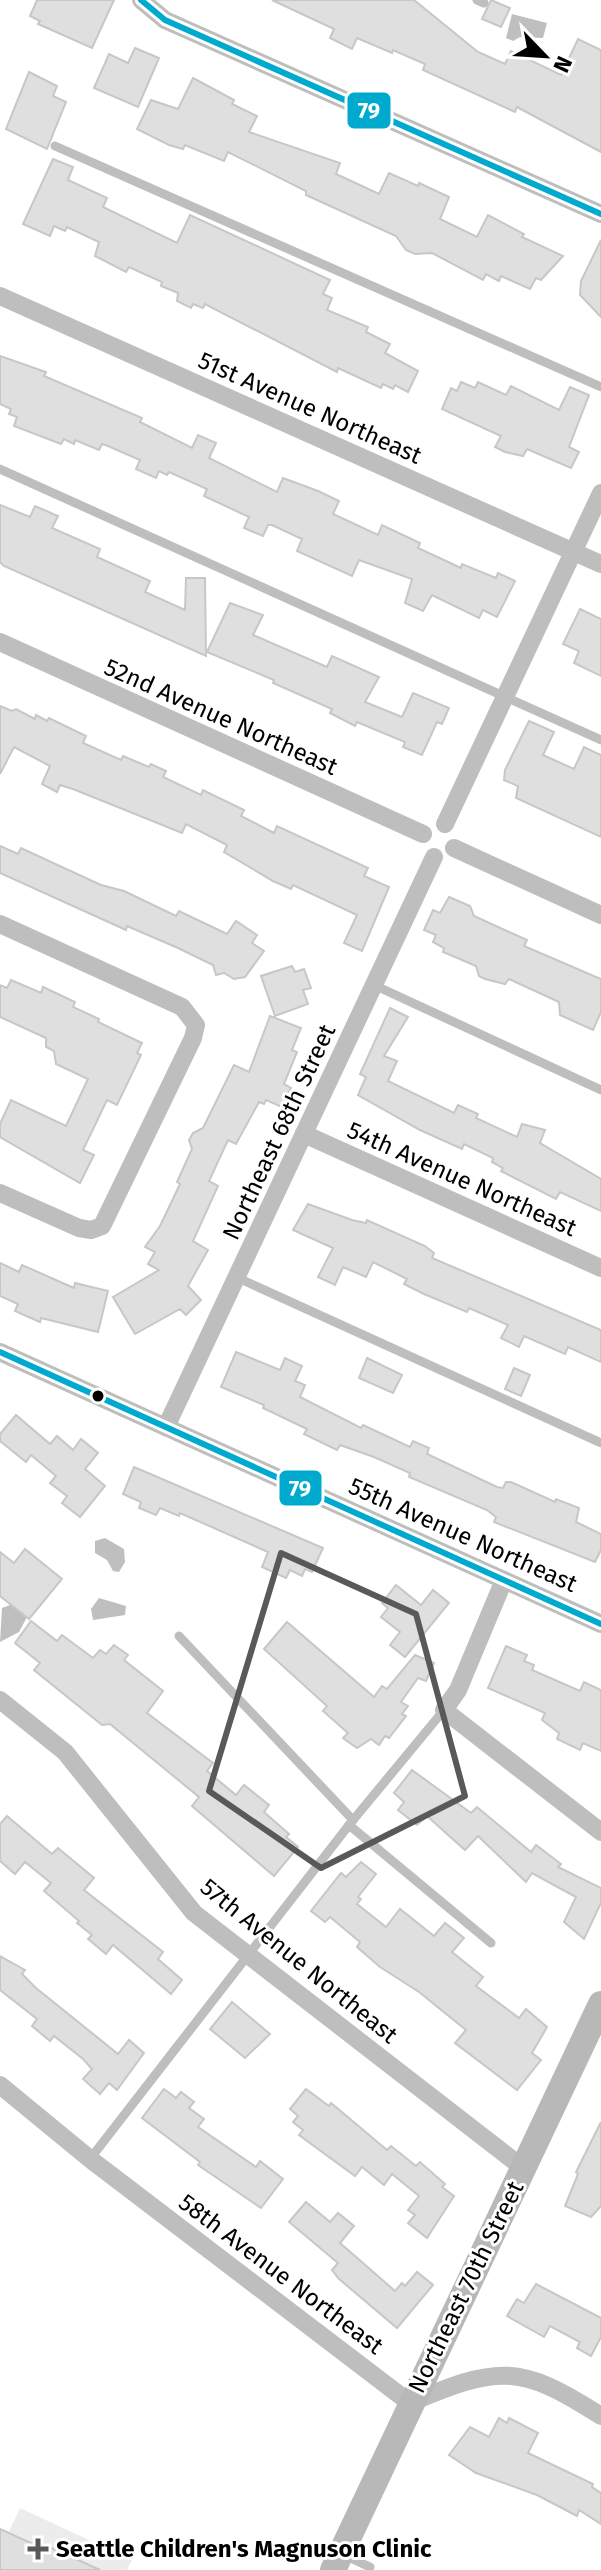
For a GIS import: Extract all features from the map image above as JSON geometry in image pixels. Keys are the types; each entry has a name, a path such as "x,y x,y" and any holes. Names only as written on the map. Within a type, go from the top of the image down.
{"main road":[{"name":"Northeast 70th Street","path":"336,2562 601,2004"}],"street":[{"path":"141,0 165,20 601,214"},
{"name":"51st Avenue Northeast","path":"0,296 601,564"},
{"path":"445,824 601,493"},
{"name":"52nd Avenue Northeast","path":"0,642 423,834"},
{"path":"434,824 445,824 456,836 454,848 446,856 434,857 422,845 423,834 434,824"},
{"path":"454,848 601,915"},
{"name":"Northeast 68th Street","path":"166,1427 434,857"},
{"path":"0,924 175,1003 192,1015 195,1028 187,1052 108,1218 91,1230 79,1228 0,1193"},
{"name":"54th Avenue Northeast","path":"304,1134 601,1268"},
{"name":"55th Avenue Northeast","path":"0,1352 601,1624"},
{"path":"504,1580 458,1690 444,1710 601,1832"},
{"name":"57th Avenue Northeast","path":"0,1700 65,1752 194,1913 523,2168"},
{"name":"58th Avenue Northeast","path":"0,2085 90,2159 410,2403"},
{"path":"410,2403 467,2379 500,2374 538,2381 567,2393 601,2416"}],"lane":[{"path":"55,146 601,387"},
{"path":"0,469 601,740"},
{"path":"374,985 601,1090"},
{"path":"238,1278 601,1443"},
{"path":"179,1636 351,1822 491,1943"},
{"path":"90,2159 351,1822 444,1710"},
{"path":"336,2562 370,2567"}],"highlighted area":[{"path":"281,1553 416,1614 465,1796 321,1868 209,1791"}],"shaded area":[{"path":"512,14 547,23 543,38 520,37 513,41 506,38"},
{"path":"105,1538 124,1549 125,1562 119,1572 113,1571 107,1560 95,1553 95,1541"},
{"path":"99,1598 126,1606 125,1615 93,1620 91,1609"},
{"path":"13,1604 27,1617 19,1632 0,1642 2,1608"},
{"path":"20,2508 132,2560 127,2570 100,2570 35,2541 31,2547 7,2536"}],"building":[{"path":"37,0 114,0 92,48 38,24 40,21 30,16"},
{"path":"272,0 414,0 478,52 505,64 511,51 561,75 578,39 601,50 601,152 517,107 515,112 423,70 425,64 393,50 392,53 357,38 352,49 330,38 334,29"},
{"path":"491,0 510,8 501,27 482,19"},
{"path":"135,48 159,58 138,107 94,88 109,54 128,63"},
{"path":"29,72 57,86 53,96 66,102 47,149 6,129"},
{"path":"193,78 234,100 232,104 257,116 249,132 340,163 336,174 379,194 389,173 418,186 419,183 449,197 440,219 477,237 488,215 524,234 522,237 563,256 541,280 536,278 530,289 501,276 499,281 486,274 483,280 432,253 415,254 406,250 396,236 306,195 306,191 228,152 224,161 185,145 183,149 169,145 137,129 151,100 178,109"},
{"path":"53,159 73,167 68,180 107,198 103,207 177,243 190,215 330,280 323,294 332,298 327,310 368,327 366,332 390,344 385,353 418,371 408,392 395,385 393,389 383,384 381,388 338,368 337,372 205,304 203,308 193,304 191,308 177,301 178,293 161,286 162,282 129,267 126,272 95,256 99,242 67,227 65,231 54,226 50,236 23,224"},
{"path":"601,240 601,317 580,295 581,281"},
{"path":"0,356 46,372 44,376 142,418 140,422 192,448 198,435 216,443 209,458 277,492 283,478 318,491 339,501 333,514 378,535 382,525 420,543 418,548 461,568 462,564 496,578 498,573 515,581 497,617 483,610 479,618 432,595 423,611 405,603 412,579 359,560 352,576 297,551 302,539 272,525 268,525 263,536 244,528 249,517 204,496 207,489 169,472 167,475 159,471 156,478 136,469 140,460 108,446 102,444 99,450 64,439 61,444 14,426 17,417 9,414 11,409 0,404"},
{"path":"461,382 475,388 478,382 506,395 511,386 559,410 570,387 589,395 569,447 579,452 571,468 527,449 523,456 505,452 495,447 501,436 442,409 451,388 457,391"},
{"path":"0,505 30,517 35,506 58,516 52,528 100,549 97,557 150,581 145,592 185,610 186,578 205,578 206,656 4,566 0,562"},
{"path":"230,603 263,615 253,635 327,667 332,656 379,677 365,702 402,717 413,693 449,708 442,724 437,722 422,755 403,747 405,742 357,722 355,726 330,713 332,709 273,683 274,680 207,652"},
{"path":"580,609 601,619 601,676 574,663 579,651 563,644"},
{"path":"0,706 12,711 16,709 35,719 36,715 47,721 49,718 86,736 83,743 121,760 123,756 149,767 151,764 166,771 163,777 201,795 203,790 244,810 241,816 274,833 277,826 368,868 364,876 389,887 362,951 344,943 357,915 293,885 291,889 273,881 224,852 227,845 186,824 182,833 73,789 60,785 57,792 42,784 50,766 14,747 0,774"},
{"path":"529,721 554,732 543,755 574,769 584,747 601,755 601,837 516,798 518,786 504,780 505,770"},
{"path":"0,846 18,854 21,848 101,885 124,891 176,916 179,911 227,934 236,921 257,935 252,943 264,951 245,977 234,979 224,973 216,975 213,965 178,948 127,926 126,930 0,873"},
{"path":"449,897 470,906 474,916 527,940 524,946 601,979 601,1012 593,1030 560,1015 559,1002 509,979 505,984 485,979 479,976 476,966 443,952 444,948 433,942 436,935 424,930 433,910 440,913"},
{"path":"292,966 295,972 304,969 311,988 303,990 308,1004 275,1016 261,976"},
{"path":"11,980 41,993 43,987 75,1002 73,1007 142,1043 137,1053 141,1055 117,1105 107,1100 83,1150 94,1155 80,1183 0,1137 0,1124 11,1100 66,1126 88,1079 56,1064 54,1051 46,1047 46,1038 0,1017 0,985 7,988"},
{"path":"390,1008 408,1017 384,1056 397,1061 388,1081 454,1113 458,1105 478,1114 476,1118 517,1137 522,1124 545,1130 540,1143 601,1179 601,1211 560,1192 556,1199 501,1171 503,1168 492,1162 493,1158 464,1144 462,1149 420,1130 358,1095 366,1077 360,1074"},
{"path":"270,1016 301,1028 292,1050 297,1052 284,1084 291,1088 282,1107 266,1100 264,1104 259,1102 236,1144 228,1140 209,1181 218,1186 193,1241 208,1250 188,1286 201,1300 186,1315 180,1309 135,1334 113,1297 159,1270 148,1264 155,1252 145,1247 160,1226 180,1184 177,1182 192,1149 189,1140 193,1133 203,1128 234,1065 249,1072"},
{"path":"308,1204 352,1220 366,1223 367,1220 425,1246 434,1253 432,1258 601,1330 601,1362 568,1347 565,1354 524,1336 519,1347 501,1338 508,1325 469,1308 467,1312 424,1294 404,1284 407,1279 373,1262 366,1277 343,1267 335,1285 318,1277 333,1248 293,1230"},
{"path":"0,1263 19,1272 22,1265 74,1288 75,1283 108,1291 98,1332 41,1318 40,1322 15,1311 18,1304 0,1296"},
{"path":"236,1352 280,1370 285,1358 302,1366 295,1381 305,1385 300,1397 361,1428 363,1425 410,1447 413,1441 429,1448 427,1454 497,1487 503,1488 506,1482 511,1482 555,1502 556,1499 579,1508 576,1522 601,1534 601,1550 595,1562 494,1522 496,1517 487,1510 409,1477 410,1473 374,1457 340,1445 337,1450 304,1434 307,1429 263,1408 264,1405 221,1387"},
{"path":"367,1358 402,1375 393,1393 359,1378"},
{"path":"514,1368 530,1375 521,1396 505,1389"},
{"path":"16,1415 50,1444 57,1436 73,1450 81,1439 98,1453 85,1469 105,1486 80,1517 62,1503 67,1496 50,1483 56,1476 31,1455 26,1462 0,1441 0,1434"},
{"path":"134,1467 323,1548 312,1572 305,1569 302,1576 290,1570 286,1578 262,1567 268,1552 180,1513 179,1516 160,1508 156,1515 139,1508 141,1502 123,1494"},
{"path":"25,1549 62,1579 29,1619 0,1596 0,1552 14,1563"},
{"path":"396,1585 421,1605 433,1590 449,1603 405,1657 390,1645 400,1632 381,1617 388,1608 382,1603"},
{"path":"31,1621 57,1641 62,1635 93,1658 100,1650 106,1654 114,1645 128,1655 124,1660 163,1691 147,1713 213,1763 207,1771 236,1795 244,1785 269,1805 264,1812 289,1834 286,1837 298,1847 274,1876 192,1806 199,1797 110,1724 102,1725 34,1670 40,1663 15,1643"},
{"path":"287,1622 374,1697 382,1686 387,1689 415,1655 434,1663 426,1681 418,1678 401,1702 408,1706 402,1714 406,1716 389,1738 385,1736 379,1745 371,1739 357,1748 343,1738 348,1733 323,1711 327,1706 264,1649"},
{"path":"506,1646 527,1655 524,1661 534,1665 532,1670 580,1691 584,1682 601,1690 601,1751 583,1743 580,1750 557,1739 559,1733 542,1720 545,1713 488,1688"},
{"path":"412,1770 471,1813 477,1807 531,1852 536,1845 561,1864 558,1867 601,1888 601,1903 584,1939 564,1922 576,1897 532,1873 526,1882 478,1836 465,1850 427,1816 417,1825 398,1810 404,1802 394,1793"},
{"path":"7,1816 52,1854 58,1848 94,1878 84,1890 163,1952 158,1959 182,1980 171,1994 113,1945 106,1954 88,1939 92,1935 44,1891 51,1883 25,1862 15,1874 0,1861 0,1824"},
{"path":"361,1862 376,1874 358,1897 361,1899 357,1904 386,1927 400,1909 434,1936 445,1923 464,1938 452,1952 483,1977 476,1986 519,2018 526,2009 547,2027 532,2053 541,2060 517,2090 455,2043 466,2030 419,1992 380,1967 357,1947 360,1942 330,1917 325,1922 311,1911 341,1873 346,1877"},
{"path":"0,1956 25,1970 22,1974 36,1988 118,2054 129,2040 144,2053 117,2090 109,2083 100,2094 83,2079 92,2069 83,2059 54,2036 50,2041 32,2026 37,2019 0,1990"},
{"path":"232,2002 270,2034 245,2058 210,2029"},
{"path":"164,2089 176,2098 181,2092 194,2102 189,2108 204,2119 198,2127 256,2167 260,2161 283,2179 261,2208 198,2165 200,2162 142,2118"},
{"path":"306,2089 329,2106 331,2103 387,2150 391,2146 416,2166 420,2162 445,2184 442,2187 454,2196 427,2238 408,2223 415,2215 408,2210 419,2196 392,2174 384,2185 362,2167 355,2176 299,2135 303,2130 293,2122 298,2116 290,2109"},
{"path":"601,2122 601,2206 591,2217 565,2206 578,2174 576,2172"},
{"path":"306,2202 330,2222 338,2213 354,2226 340,2243 395,2291 402,2283 405,2286 417,2272 433,2285 397,2328 339,2279 332,2270 338,2263 289,2222"},
{"path":"536,2284 601,2318 601,2337 591,2356 577,2348 580,2342 550,2326 544,2337 507,2316 517,2299 524,2303"},
{"path":"499,2418 507,2423 509,2418 538,2433 528,2453 593,2484 592,2487 601,2493 601,2524 579,2510 577,2516 537,2495 476,2473 449,2455 470,2427 489,2437"},
{"name":"Seattle Children's Magnuson Clinic","path":"0,2529 33,2544 34,2540 100,2570 0,2570"}],"transit line":[{"name":"79","path":"141,0 165,20 601,214"},
{"name":"79","path":"0,1352 601,1624"}],"place":[{"name":"Seattle Children's Magnuson Clinic","path":"38,2549"}]}
